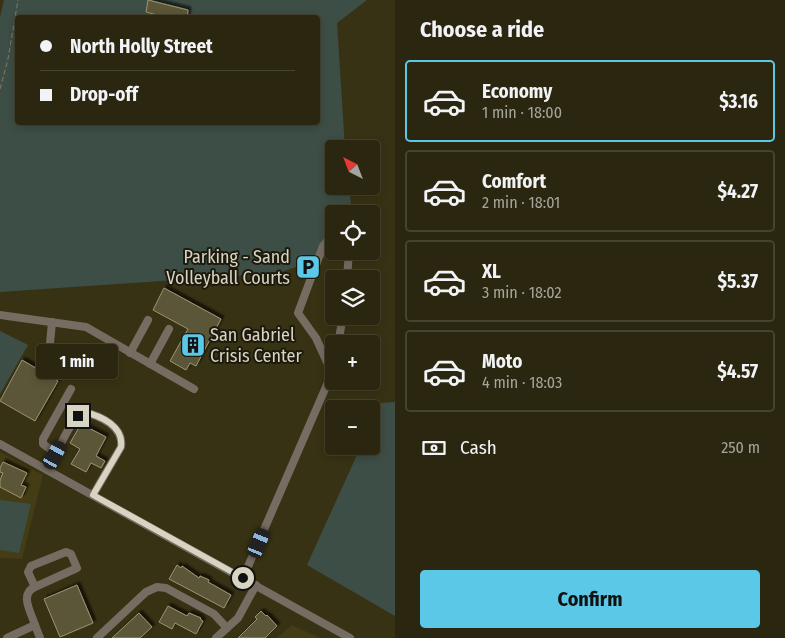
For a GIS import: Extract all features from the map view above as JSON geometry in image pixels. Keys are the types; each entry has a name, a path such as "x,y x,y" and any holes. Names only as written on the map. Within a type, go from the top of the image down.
{"street":[{"path":"325,244 298,313 325,354"},
{"path":"0,315 86,328 194,389"},
{"path":"130,353 148,320"},
{"path":"49,354 52,322"},
{"path":"150,364 170,329"},
{"path":"243,578 325,388"},
{"path":"55,455 54,452 43,444 43,439 71,389"},
{"path":"47,470 78,416 84,412 102,419 115,427 120,433 122,440 121,447 93,495"},
{"path":"0,444 350,638"},
{"path":"36,587 28,572 31,566 66,552 71,554 77,568 36,587 29,589 27,594 27,600 40,638"},
{"path":"216,638 238,618 256,585"},
{"path":"97,638 146,592 157,587 166,588 214,614 227,628"},
{"path":"7,638 35,625"}],"path":[{"path":"15,15 18,0"},
{"path":"0,89 8,59 15,18"}],"shaded area":[{"path":"0,452 43,475 22,559 0,558"},
{"path":"292,625 320,638 277,638"}],"green space":[{"path":"4,0 367,0 337,23 344,140 325,140 325,195 350,195 351,205 325,205 325,257 278,273 0,292 0,17"},
{"path":"0,331 28,345 0,394"},
{"path":"395,402 395,616 307,565 357,455 380,455 380,403"},
{"path":"0,500 31,504 19,553 0,550"}],"building":[{"path":"148,0 188,10 187,15 158,15 146,12"},
{"name":"San Gabriel Crisis Center","path":"164,288 221,319 196,366 190,363 186,370 170,361 188,329 153,310"},
{"path":"22,360 58,381 35,421 0,401"},
{"path":"81,424 106,437 96,456 105,461 101,468 91,463 86,472 71,464 80,449 70,443"},
{"path":"3,462 27,473 21,485 26,487 21,498 0,487 3,473 0,472 0,468"},
{"path":"177,565 181,568 182,566 199,578 200,576 209,580 208,582 231,595 224,608 169,579"},
{"path":"77,585 93,623 60,637 44,599"},
{"path":"168,606 187,616 189,613 201,618 203,621 196,634 175,623 172,629 159,622"},
{"path":"261,611 277,626 265,638 238,638 257,619 255,617"},
{"path":"139,613 152,627 140,638 112,638"}],"place":[{"name":"Parking - Sand Volleyball Courts","path":"308,267"},
{"name":"San Gabriel Crisis Center","path":"193,345"}],"route":[{"path":"78,416 84,412 102,419 115,427 120,433 122,440 121,447 93,495 243,578"}]}
